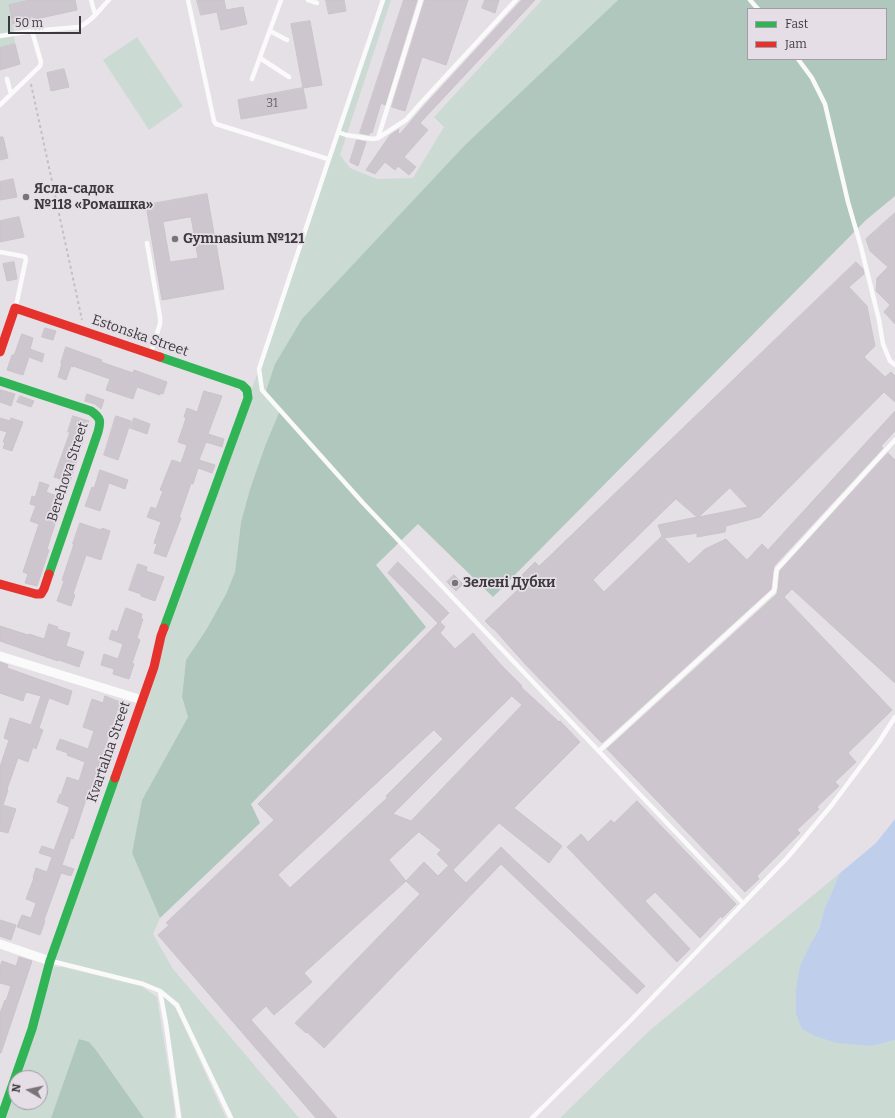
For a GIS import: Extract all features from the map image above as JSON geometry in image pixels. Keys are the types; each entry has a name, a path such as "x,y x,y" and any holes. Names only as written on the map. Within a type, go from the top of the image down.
{"street":[{"name":"Estonska Street","path":"15,308 242,385 247,390 248,398"},
{"path":"1,348 15,308"},
{"name":"Berehova Street","path":"0,381 91,411 98,416 100,422 98,432 47,582 41,594 0,584"},
{"name":"Kvartalna Street","path":"1,1118 32,1029 50,961 154,667 161,636 248,398"},
{"path":"0,656 142,700"},
{"path":"0,944 50,961"}],"lane":[{"path":"91,0 95,14"},
{"path":"0,36 32,30 80,27 84,25 109,0"},
{"path":"188,0 214,121 216,124 328,159"},
{"path":"252,79 281,0"},
{"path":"308,0 317,3"},
{"path":"383,0 328,159 259,369 262,390 363,503 743,903"},
{"path":"378,138 421,0"},
{"path":"338,132 373,139 378,138 406,120 516,0"},
{"path":"750,0 757,8"},
{"path":"0,105 40,66 41,62 32,30"},
{"path":"270,31 287,40"},
{"path":"260,58 289,77"},
{"path":"799,60 812,78 825,104 848,202 876,306 883,344 890,361 895,365"},
{"path":"8,79 11,94"},
{"path":"147,243 160,317 160,324 150,354"},
{"path":"0,252 22,256 25,257 26,260 15,308"},
{"path":"599,751 774,591 777,569 895,440"},
{"path":"532,1118 630,1020 787,858 831,806 895,718"},
{"path":"50,961 143,984 160,991 177,1005 230,1118"},
{"path":"160,991 179,1118"}],"path":[{"path":"29,77 84,332"}],"shaded area":[{"path":"0,0 31,0 9,5 15,44 0,48"},
{"path":"383,0 391,0 340,155 350,168 377,179 413,178 444,127 434,117 542,0 618,0 466,144 280,410 265,446 250,489 241,522 235,572 226,594 206,630 186,660 182,697 188,717 142,800 132,853 160,918 153,934 173,969 299,1118 231,1118 177,1005 160,991 50,961 161,636 259,369"},
{"path":"137,37 183,106 149,130 103,60"},
{"path":"840,873 824,910 819,929 811,943 872,1046 895,1040 895,1118 560,1118 649,1031"},
{"path":"54,967 63,967 141,986 157,997 175,1111 174,1118 144,1118 96,1050 80,1039 51,1118 6,1118 9,1110 48,1110 48,1070 22,1070"},
{"path":"161,993 176,1009 226,1118 182,1118 168,1024"}],"green space":[{"path":"618,0 895,0 895,196 866,220 493,597 418,524 376,565 426,627 251,804 260,823 160,918 132,853 142,800 188,717 182,697 186,660 206,630 226,594 235,572 241,522 250,489 265,446 280,410 265,394 275,364 302,319 466,144"},
{"path":"79,1039 89,1042 96,1050 144,1118 51,1118"}],"water":[{"path":"895,819 895,1040 872,1046 836,1043 815,1036 802,1029 796,1014 796,989 800,966 819,929 824,910 840,873 876,843"}],"building":[{"path":"31,0 75,0 77,10 13,24 9,5"},
{"path":"197,0 224,0 226,10 243,7 247,24 221,30 217,12 201,15"},
{"path":"326,0 344,0 346,11 329,14"},
{"path":"404,0 417,0 385,105 381,103 372,133 370,132 369,135 360,133"},
{"path":"425,0 468,0 446,65 422,57 405,111 392,107"},
{"path":"485,0 499,0 495,13 482,8"},
{"path":"522,0 535,0 420,123 428,130 404,157 416,167 409,175 398,166 395,170 385,162 375,174 366,170 390,135 399,129 398,133 400,134"},
{"path":"310,21 322,85 303,88 291,24"},
{"path":"15,44 20,64 0,70 0,48"},
{"path":"64,69 69,87 51,91 47,73"},
{"path":"303,88 307,108 241,119 238,100"},
{"path":"0,137 3,137 8,158 0,160"},
{"path":"357,140 366,142 358,166 350,162"},
{"path":"13,179 17,197 0,200 0,182"},
{"path":"207,194 224,289 162,300 146,205","holes":["191,217 198,258 170,262 163,222"]},
{"path":"895,213 895,324 884,312 890,305 876,291 877,278 888,267 870,251 866,239"},
{"path":"19,217 24,237 0,242 0,221"},
{"path":"14,262 17,279 7,281 3,264"},
{"path":"856,262 863,269 864,274 849,287 867,306 875,346 864,357 885,377 891,372 895,376 895,402 884,392 760,517 726,526 725,532 697,537 697,533 664,538 689,564 705,549 726,539 747,560 762,544 768,550 895,411 895,431 881,446 883,448 774,566 771,589 602,743 485,621 527,581 522,575 535,562 539,566","holes":["730,488 748,507 699,517","676,499 697,517 658,525 662,536 604,592 593,580"]},
{"path":"45,328 56,331 53,340 42,337"},
{"path":"22,334 33,338 30,349 44,354 42,362 29,357 23,375 7,370"},
{"path":"66,347 102,360 101,362 133,373 134,370 167,382 163,394 160,393 160,395 137,387 133,399 106,390 110,379 73,366 71,366 66,380 58,377"},
{"path":"1,390 15,394 11,406 0,402"},
{"path":"204,391 222,396 208,434 224,439 222,447 206,442 199,460 215,465 212,473 198,468 193,484 191,483 179,518 181,518 166,557 154,553 157,544 154,543 161,522 147,517 151,507 156,509 163,491 160,490 172,460 181,463 187,445 178,442 186,418 184,417 187,408 197,412"},
{"path":"87,394 104,400 101,409 95,404 85,401"},
{"path":"20,396 34,401 31,407 17,402"},
{"path":"73,416 89,421 70,482 54,477 70,432 68,432"},
{"path":"116,416 131,421 118,460 104,455"},
{"path":"0,418 10,421 11,418 23,422 12,451 3,448 5,443 3,442 7,432 0,430"},
{"path":"134,418 150,424 147,434 130,428"},
{"path":"888,453 895,460 895,683 792,589 784,597 892,710 848,753 856,762 835,782 839,786 817,807 819,809 797,830 800,833 757,876 759,879 745,892 607,749 777,594 780,571"},
{"path":"100,470 128,480 125,489 109,483 100,511 85,506 92,487 94,488"},
{"path":"40,482 49,485 46,492 57,496 56,499 62,501 47,549 49,550 37,586 25,583 28,574 23,572 39,524 30,521 36,506 30,504 32,496 35,497"},
{"path":"80,523 101,530 102,528 110,531 101,560 86,555 73,594 75,595 71,606 57,601"},
{"path":"398,562 449,613 440,622 445,627 440,633 455,649 473,633 522,686 521,687 559,722 560,721 580,742 514,808 562,846 549,863 499,823 453,870 466,883 501,847 645,986 637,994 501,864 324,1048 295,1023 420,894 406,881 304,973 312,982 274,1015 266,1006 251,1020 337,1118 316,1118 158,935 169,925 166,923 274,820 258,804 438,623 388,573","holes":["512,696 522,705 411,821 393,814","434,730 443,739 386,796 387,798 290,888 278,875","419,832 441,850 437,854 449,866 438,876 424,862 406,881 389,860"]},
{"path":"138,564 147,567 146,571 164,577 155,601 129,590"},
{"name":"Зелені Дубки","path":"454,575 463,584 456,591 447,582"},
{"path":"126,608 142,614 141,619 143,619 137,638 140,640 132,663 134,664 129,679 113,674 114,669 101,665 104,654 118,659 123,644 109,639 112,630 117,632"},
{"path":"49,624 58,627 57,629 70,633 66,646 84,652 79,667 0,641 0,626 44,639"},
{"path":"0,662 8,665 7,668 72,691 68,705 49,698 39,728 43,730 36,749 33,747 28,762 18,758 3,805 16,809 8,833 0,831 0,767 9,740 4,738 10,718 31,725 41,696 26,692 23,701 0,693"},
{"path":"105,696 120,702 73,839 71,838 62,865 74,869 71,876 61,873 40,935 17,927 22,915 31,918 36,903 26,899 36,868 47,872 52,857 39,853 42,846 54,850 69,810 69,807 57,802 67,777 79,781 85,762 67,755 68,753 56,749 60,739 88,749 94,731 83,727 92,699 103,703"},
{"path":"637,801 736,904 722,918 721,916 700,938 655,892 645,901 690,949 677,962 567,847 581,834 588,842 611,820 614,823"},
{"path":"0,920 16,925 11,940 0,936"},
{"path":"19,957 32,961 0,1053 0,1013 11,986 0,983 0,967 2,961 16,966"}],"traffic: fast":[{"path":"160,357 242,385 247,390 248,398 164,628"},
{"path":"0,381 91,411 99,420 100,425 98,432 49,574"},
{"path":"1,1118 32,1029 50,961 115,778"}],"traffic: jam":[{"path":"0,352 15,308 160,357"},
{"path":"0,584 41,594 49,574"},
{"path":"115,778 154,667 164,628"}],"place":[{"name":"Ясла-садок №118 «Ромашка»","path":"26,197"},
{"name":"Gymnasium №121","path":"175,239"},
{"name":"Зелені Дубки","path":"455,583"}]}
